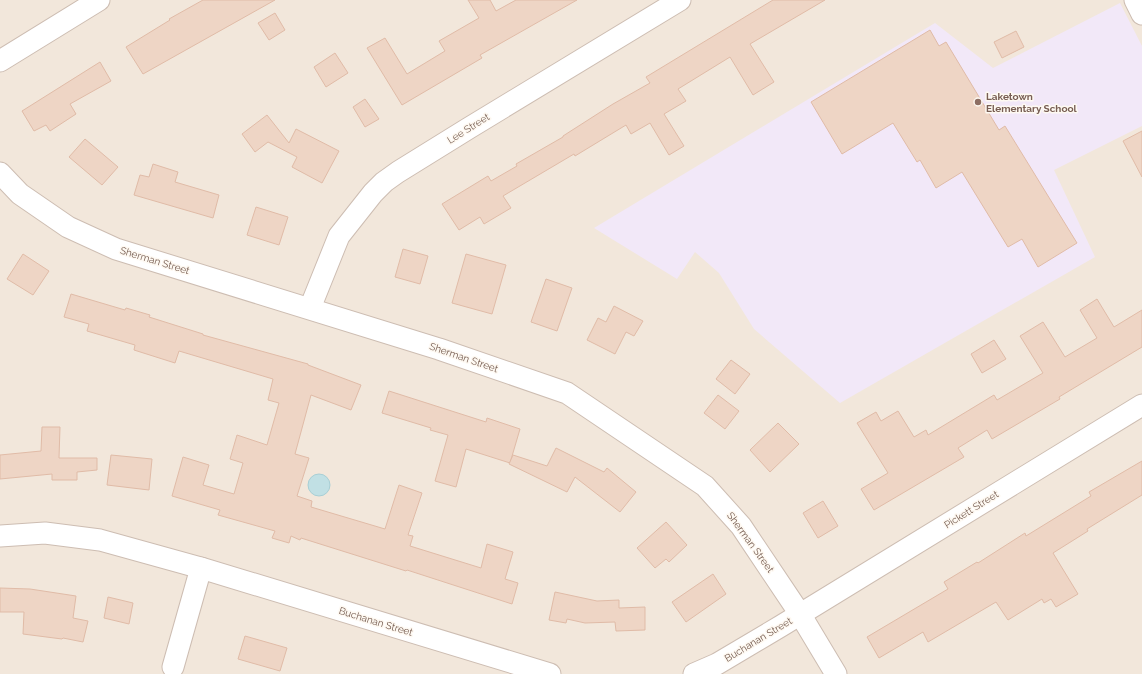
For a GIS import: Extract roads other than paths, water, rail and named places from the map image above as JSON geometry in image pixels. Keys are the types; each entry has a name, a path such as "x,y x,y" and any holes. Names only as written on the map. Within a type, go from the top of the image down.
{"street":[{"path":"0,61 99,0"},
{"name":"Lee Street","path":"310,308 339,236 372,193 384,182 462,132 680,0"},
{"path":"1135,0 1142,14"},
{"name":"Sherman Street","path":"0,173 20,194 68,228 116,248 439,349 568,393 705,486 741,526 800,614 836,674"},
{"name":"Pickett Street","path":"800,614 1142,405"},
{"name":"Buchanan Street","path":"0,536 45,533 100,540 201,568 523,670 550,674"},
{"path":"173,667 201,568"},
{"name":"Buchanan Street","path":"694,674 717,664 800,614"}],"water":[{"path":"315,474 323,474 330,481 330,489 323,496 315,496 308,489 308,481"}],"place":[{"name":"Laketown Elementary School","path":"978,102"}]}
